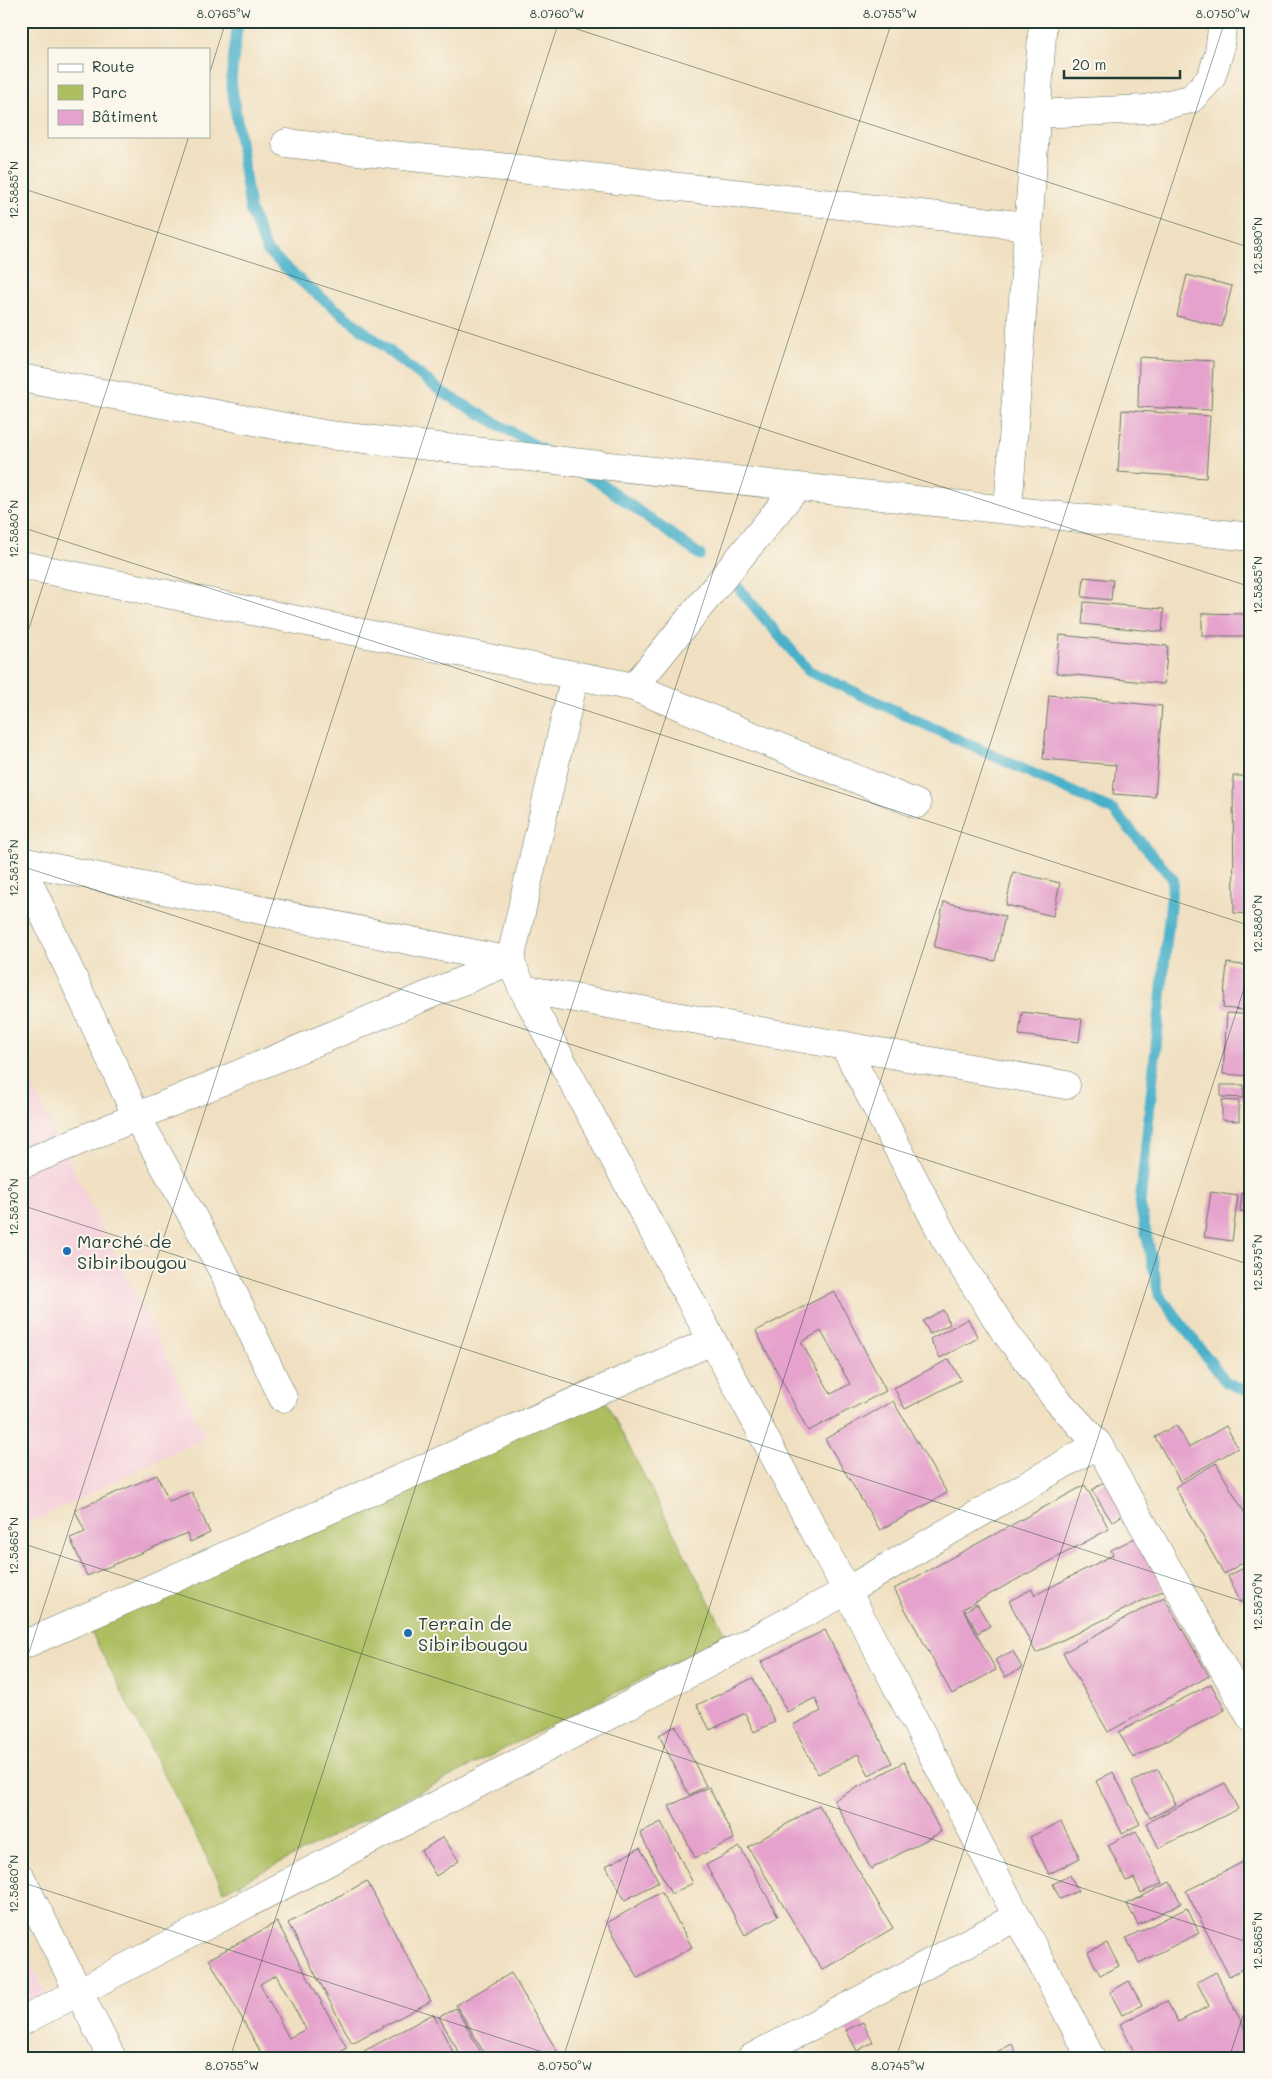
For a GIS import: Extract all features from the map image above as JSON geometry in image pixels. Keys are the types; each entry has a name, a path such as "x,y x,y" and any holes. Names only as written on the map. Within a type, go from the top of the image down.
{"street":[{"path":"1008,510 1043,21"},
{"path":"1036,114 1146,109 1191,99 1211,78 1219,53 1224,21"},
{"path":"286,143 1028,226"},
{"path":"21,378 329,435 1251,537"},
{"path":"634,686 797,487"},
{"path":"21,565 634,686 917,804"},
{"path":"575,675 510,961 847,1591 1091,2058"},
{"path":"21,863 510,961"},
{"path":"21,863 137,1117 223,1272 283,1398"},
{"path":"21,1165 510,961"},
{"path":"523,988 1066,1085"},
{"path":"844,1045 945,1239 1003,1329 1057,1400 1098,1444 1251,1718"},
{"path":"21,1646 712,1341"},
{"path":"21,2022 847,1591 1098,1444"},
{"path":"21,1878 112,2058"},
{"path":"751,2058 1016,1917"}],"shaded area":[{"name":"Marché de Sibiribougou","path":"21,1064 206,1437 21,1527"},
{"path":"21,1945 50,2001 21,2016"}],"green space":[{"name":"Terrain de Sibiribougou","path":"592,1375 727,1636 224,1891 90,1630"}],"building":[{"path":"1187,275 1232,286 1222,327 1177,316"},
{"path":"1139,357 1213,361 1211,410 1138,407"},
{"path":"1122,410 1210,416 1206,478 1118,472"},
{"path":"1084,577 1113,580 1111,600 1082,597"},
{"path":"1084,602 1164,609 1162,632 1082,624"},
{"path":"1202,613 1245,614 1246,636 1202,636"},
{"path":"1060,635 1168,646 1164,684 1056,673"},
{"path":"1049,695 1162,706 1155,797 1113,794 1116,765 1043,759"},
{"path":"1233,776 1251,776 1251,914 1234,913"},
{"path":"1013,872 1060,883 1053,916 1006,905"},
{"path":"944,902 1005,916 995,961 934,947"},
{"path":"1227,963 1251,966 1251,1011 1223,1008"},
{"path":"1022,1012 1082,1019 1079,1042 1019,1035"},
{"path":"1227,1013 1251,1015 1251,1076 1223,1074"},
{"path":"1249,1079 1251,1080 1251,1098 1245,1097"},
{"path":"1221,1085 1244,1085 1244,1098 1221,1097"},
{"path":"1222,1100 1239,1101 1239,1121 1222,1120"},
{"path":"1211,1192 1238,1196 1232,1241 1204,1237"},
{"path":"1242,1193 1251,1194 1251,1213 1240,1211"},
{"path":"834,1291 886,1391 808,1431 756,1331","holes":["821,1331 850,1384 831,1394 801,1342"]},
{"path":"943,1310 950,1324 930,1334 923,1321"},
{"path":"968,1319 978,1338 940,1358 930,1339"},
{"path":"949,1359 961,1380 905,1409 894,1388"},
{"path":"893,1401 947,1493 880,1530 825,1439"},
{"path":"1176,1425 1189,1447 1226,1426 1238,1448 1180,1481 1155,1437"},
{"path":"1216,1463 1251,1524 1251,1558 1224,1574 1175,1487"},
{"path":"157,1475 169,1501 192,1492 210,1533 190,1542 187,1533 87,1576 70,1538 85,1532 75,1510"},
{"path":"1106,1481 1126,1513 1112,1522 1092,1490"},
{"path":"1085,1485 1109,1529 963,1609 996,1670 952,1694 894,1589"},
{"path":"1137,1537 1164,1590 1036,1653 1009,1601 1032,1589 1035,1595 1113,1555 1111,1550"},
{"path":"1251,1564 1251,1595 1240,1601 1228,1576"},
{"path":"1164,1597 1209,1676 1108,1732 1063,1653"},
{"path":"977,1604 990,1626 978,1633 965,1611"},
{"path":"825,1630 892,1763 869,1775 858,1754 818,1774 793,1725 821,1711 815,1698 787,1712 761,1662"},
{"path":"1013,1651 1022,1668 1005,1677 995,1660"},
{"path":"753,1678 775,1722 754,1732 745,1713 710,1730 697,1705"},
{"path":"1211,1684 1225,1710 1133,1758 1119,1732"},
{"path":"676,1726 706,1786 689,1795 659,1735"},
{"path":"904,1762 941,1832 871,1869 834,1800"},
{"path":"1158,1769 1176,1805 1150,1818 1132,1782"},
{"path":"1113,1772 1140,1824 1122,1833 1096,1781"},
{"path":"1225,1783 1238,1809 1159,1848 1146,1823"},
{"path":"709,1787 734,1839 695,1858 669,1806"},
{"path":"819,1805 893,1928 822,1970 748,1847"},
{"path":"661,1822 693,1883 671,1894 640,1833"},
{"path":"1061,1822 1080,1858 1049,1874 1030,1837"},
{"path":"1136,1831 1163,1883 1141,1893 1134,1878 1126,1881 1108,1845"},
{"path":"443,1837 459,1861 436,1876 421,1851"},
{"path":"740,1847 778,1916 745,1935 706,1865"},
{"path":"640,1848 659,1882 625,1900 606,1866"},
{"path":"1251,1858 1251,1965 1229,1976 1186,1891"},
{"path":"1070,1875 1078,1891 1060,1899 1053,1884"},
{"path":"367,1881 431,2001 352,2043 288,1923"},
{"path":"1170,1882 1181,1903 1138,1925 1127,1904"},
{"path":"661,1892 692,1947 638,1978 607,1923"},
{"path":"1187,1908 1199,1933 1139,1963 1126,1938"},
{"path":"277,1922 347,2048 329,2058 264,2058 209,1959","holes":["276,1975 306,2029 289,2038 260,1984"]},
{"path":"1107,1943 1119,1966 1100,1975 1088,1952"},
{"path":"1216,1972 1251,2041 1251,2058 1137,2058 1120,2024 1167,2001 1178,2022 1209,2006 1197,1982"},
{"path":"511,1973 561,2058 487,2058 456,2005"},
{"path":"1129,1981 1142,2005 1122,2015 1110,1992"},
{"path":"456,2008 484,2058 462,2058 439,2017"},
{"path":"433,2014 456,2058 368,2058 364,2051"},
{"path":"863,2022 873,2042 857,2051 846,2030"},
{"path":"1012,2044 1019,2058 985,2058"}],"waterway":[{"path":"238,21 231,80 250,209 267,251 309,288 442,392 545,451"},
{"path":"578,470 600,483 700,555"},
{"path":"737,586 809,671 1114,811 1173,879 1140,1204 1159,1295 1226,1382 1251,1393"}],"place":[{"name":"Marché de Sibiribougou","path":"67,1251"},
{"name":"Terrain de Sibiribougou","path":"408,1633"}]}
